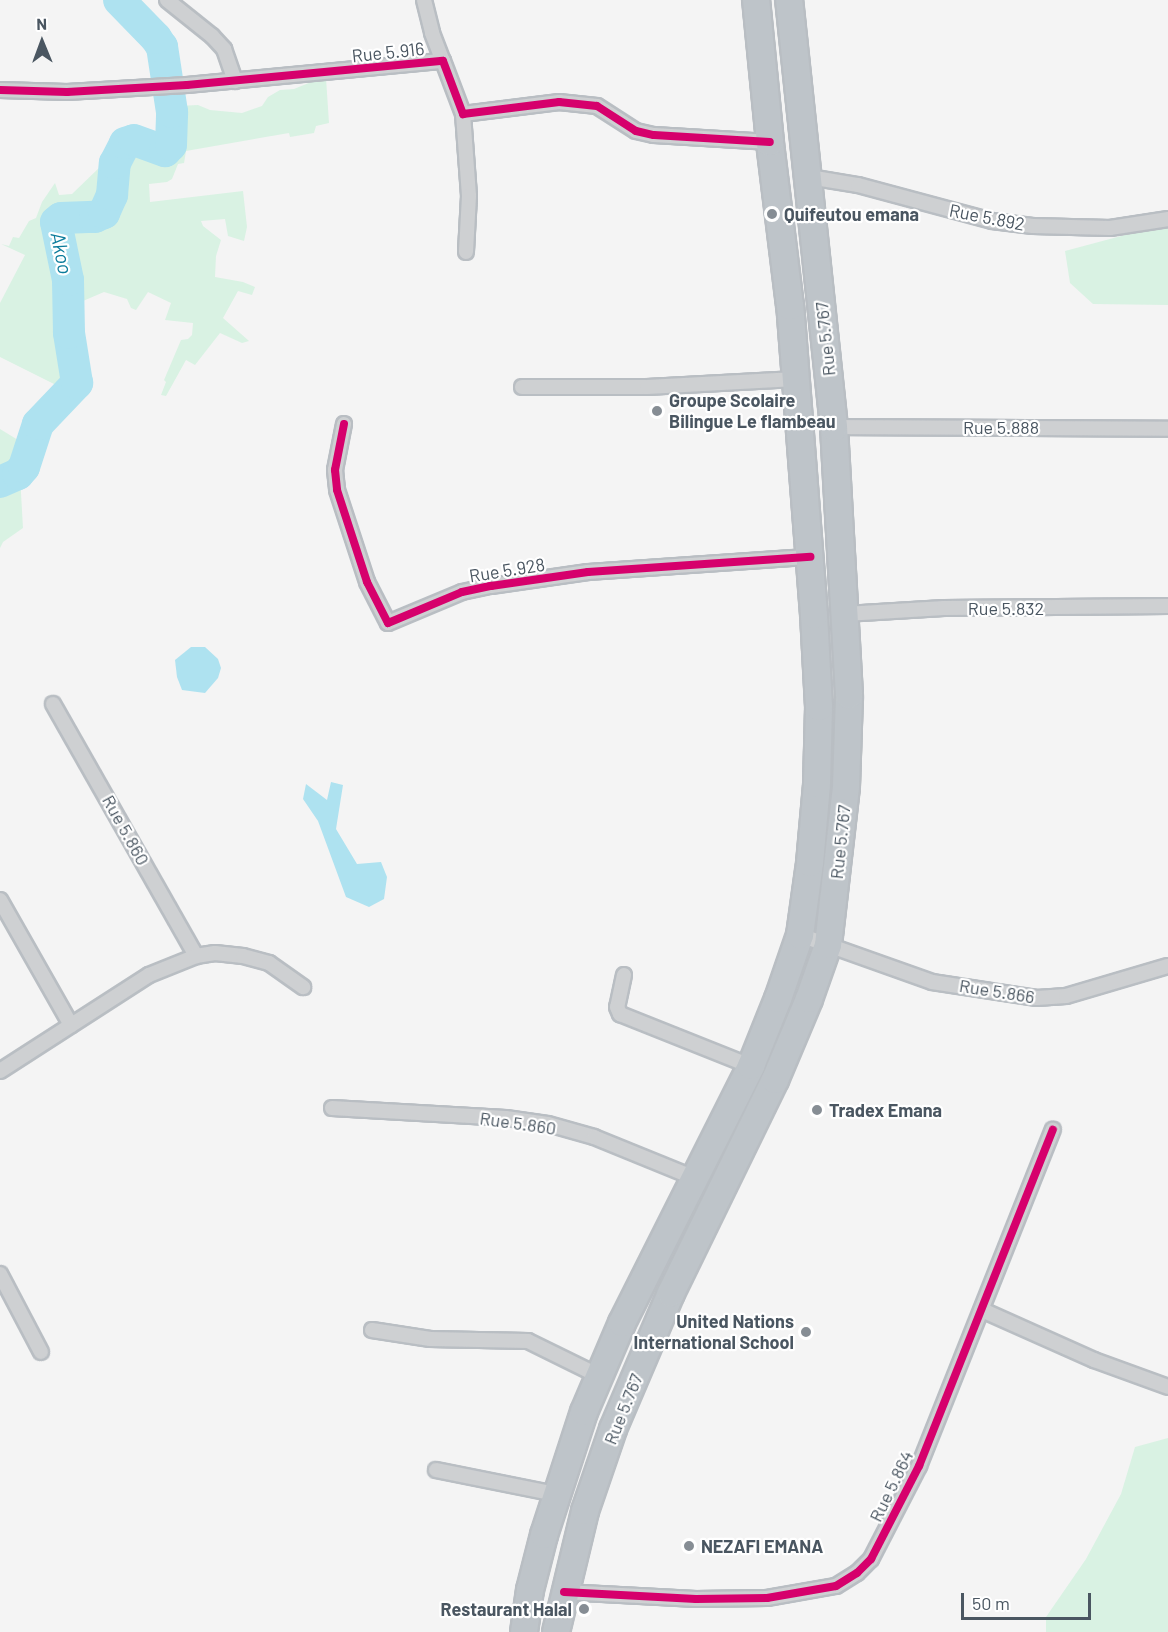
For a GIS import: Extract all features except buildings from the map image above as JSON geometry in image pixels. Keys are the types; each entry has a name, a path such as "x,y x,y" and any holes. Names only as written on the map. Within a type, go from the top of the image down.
{"highway":[{"path":"524,1632 530,1590 556,1494 584,1412 622,1323 751,1066 778,999 800,935 810,863 817,784 819,707 796,379 756,0"},
{"name":"Rue 5.767","path":"556,1632 585,1511 613,1429 671,1293 775,1080 809,999 828,945 846,787 849,695 834,427 789,0"}],"street":[{"path":"168,0 212,36 224,49 236,81"},
{"path":"424,0 432,33 443,61"},
{"name":"Rue 5.916","path":"0,90 67,92 187,85 443,61 463,114 469,196 466,252"},
{"path":"463,114 543,102 559,102 597,106 636,131 654,135 770,142"},
{"name":"Rue 5.892","path":"809,177 858,185 992,220 1034,226 1110,228 1168,219"},
{"path":"522,387 658,387 796,379"},
{"name":"Rue 5.928","path":"344,424 335,470 337,490 367,582 388,623 462,592 491,586 599,571 810,556"},
{"name":"Rue 5.888","path":"834,427 1168,429"},
{"name":"Rue 5.832","path":"845,614 944,608 1168,606"},
{"name":"Rue 5.860","path":"53,705 196,956"},
{"path":"0,900 71,1024"},
{"name":"Rue 5.866","path":"800,935 932,982 1037,998 1066,996 1168,966"},
{"path":"0,1071 149,975 196,956 215,953 243,956 269,963 303,987"},
{"path":"624,975 618,996 617,1007 620,1014 751,1066"},
{"name":"Rue 5.860","path":"332,1107 506,1118 548,1124 594,1137 695,1178"},
{"name":"Rue 5.864","path":"564,1592 696,1599 767,1598 836,1586 857,1573 871,1559 919,1466 1053,1130"},
{"path":"0,1274 41,1352"},
{"path":"982,1310 1094,1360 1168,1387"},
{"path":"372,1330 430,1339 528,1341 599,1376"},
{"path":"436,1470 556,1494"}],"green space":[{"path":"326,78 329,123 316,126 314,133 290,137 289,133 186,151 184,163 178,164 172,179 167,182 149,184 150,202 243,191 247,227 244,241 228,236 225,219 201,221 203,226 221,240 216,256 215,277 243,282 255,287 252,295 238,291 223,318 249,341 242,343 220,333 195,365 186,360 166,396 161,395 166,382 164,380 181,340 188,339 192,335 193,323 165,320 171,303 148,292 136,310 131,308 127,299 104,292 83,301 80,311 73,314 73,289 63,231 91,226 105,218 113,204 124,162 131,154 139,152 166,158 173,155 178,140 178,106 198,105 210,110 242,113 262,106 268,97 280,90 294,89"},
{"path":"101,166 106,166 109,180 103,201 98,209 68,211 53,216 50,220 63,276 61,310 66,369 63,385 58,386 0,357 0,303 25,255 1,244 9,246 13,237 19,238 29,221 36,218 42,202 55,183 59,195 72,194"},
{"path":"1168,227 1168,305 1093,304 1070,283 1065,251 1151,228"},
{"path":"0,429 18,440 23,528 3,542 0,548"},
{"path":"1168,1438 1168,1632 1046,1632 1046,1617 1086,1559 1121,1494 1135,1447"}],"water":[{"path":"191,647 205,647 218,659 221,668 218,678 205,693 182,690 177,677 175,660"},
{"path":"331,782 343,785 336,829 357,864 381,862 387,877 384,899 369,907 346,897 318,821 303,799 306,784 327,800"}],"waterway":[{"name":"Akoo","path":"0,482 18,474 24,467 38,424 77,383 69,333 68,280 56,222 61,218 95,217 104,213 112,195 115,163 125,143 134,140 165,151 171,145 172,112 162,47 119,0"}],"cycle path":[{"path":"0,90 67,92 187,85 443,61 463,114 559,102 597,106 636,131 654,135 770,142"},
{"path":"344,424 335,470 337,490 367,582 388,623 462,592 491,586 588,572 810,557"},
{"path":"564,1592 696,1599 767,1598 836,1586 857,1573 871,1559 919,1466 1053,1130"}],"place":[{"name":"Quifeutou emana","path":"772,214"},
{"name":"Groupe Scolaire Bilingue Le flambeau","path":"657,411"},
{"name":"Tradex Emana","path":"817,1110"},
{"name":"United Nations International School","path":"806,1332"},
{"name":"NEZAFI EMANA","path":"689,1546"},
{"name":"Restaurant Halal","path":"584,1609"}]}
